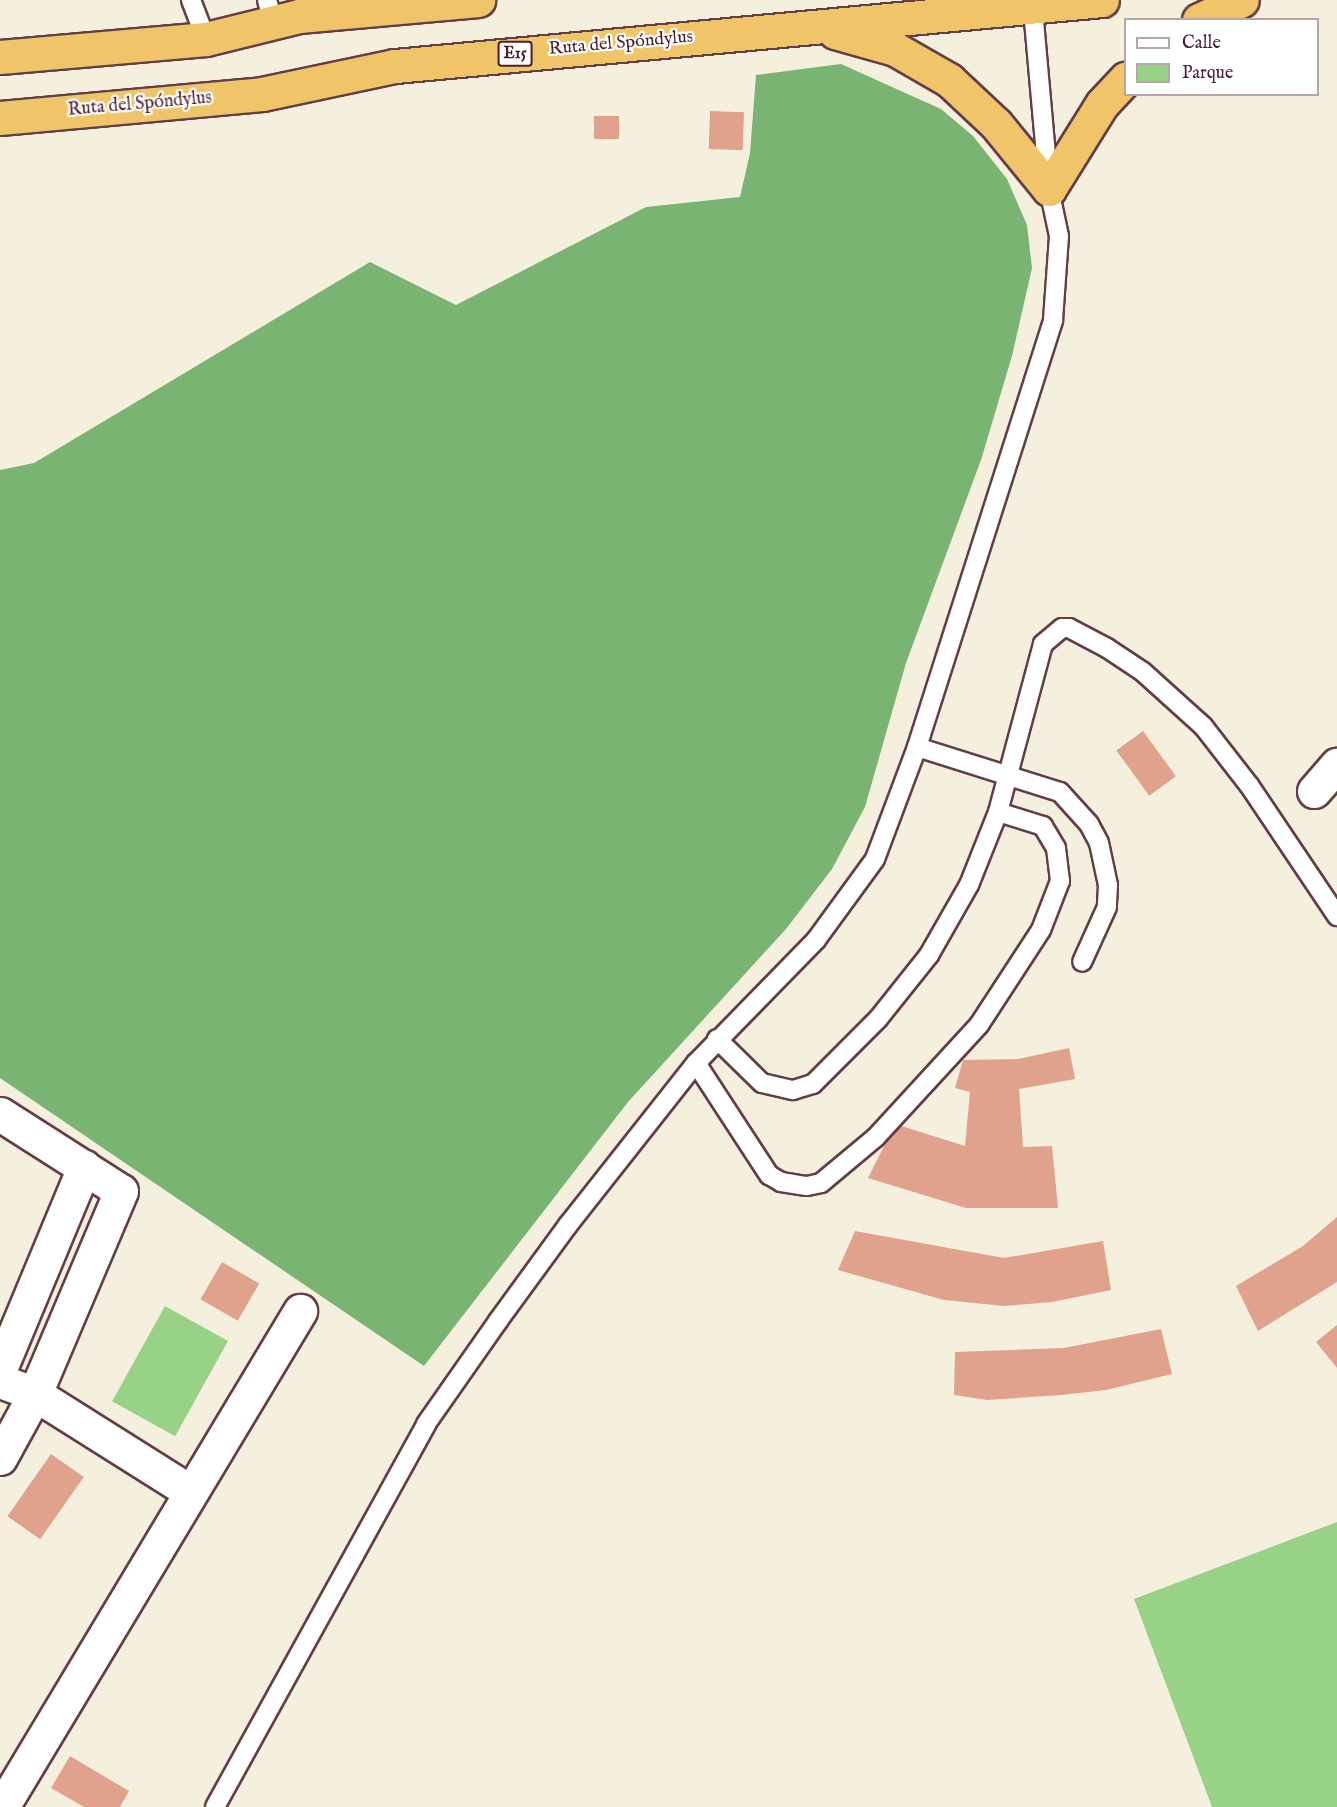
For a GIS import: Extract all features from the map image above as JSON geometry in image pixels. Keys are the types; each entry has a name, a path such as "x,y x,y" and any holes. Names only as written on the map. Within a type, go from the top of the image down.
{"highway":[{"path":"0,57 206,39 270,12 299,16 478,0"},
{"name":"Ruta del Spóndylus","path":"0,118 262,94 394,66 664,39 820,27 1032,2 1102,0"},
{"path":"1203,18 1242,0"},
{"path":"820,27 895,49 949,80 996,124 1049,189 1102,104 1124,79"}],"street":[{"path":"1314,791 1337,765"},
{"path":"0,1114 121,1191 35,1394 0,1458"},
{"path":"0,1369 84,1167"},
{"path":"2,1807 189,1491 300,1311"},
{"path":"0,1381 35,1394 189,1491"}],"lane":[{"path":"190,0 206,39"},
{"path":"215,1807 426,1424 568,1225 696,1063 816,940 875,859 917,747 1053,320 1059,236 1049,189 1032,2"},
{"path":"717,1039 762,1083 793,1090 813,1084 878,1019 928,955 969,885 998,812 1043,644 1055,631 1069,628 1143,672 1203,726 1249,785 1337,916"},
{"path":"917,747 1060,792 1089,824 1099,843 1108,885 1107,907 1082,962"},
{"path":"696,1063 769,1175 781,1182 807,1186 821,1183 867,1144 979,1025 1041,930 1060,881 1056,848 1043,826 998,812"}],"green space":[{"path":"841,64 941,109 973,136 1007,179 1027,225 1032,268 1012,356 981,460 906,663 865,807 832,869 786,929 628,1102 424,1366 0,1078 0,470 34,463 370,262 456,305 646,207 740,197 750,153 756,75"},
{"path":"165,1306 228,1341 175,1436 112,1401"},
{"path":"1337,1522 1337,1807 1212,1807 1134,1599"}],"building":[{"path":"710,111 744,112 743,150 709,149"},
{"path":"594,116 619,116 619,139 594,139"},
{"path":"1143,731 1176,776 1149,796 1116,750"},
{"path":"1069,1048 1075,1079 1019,1089 1023,1147 1052,1146 1058,1208 966,1208 868,1178 895,1124 965,1146 970,1092 955,1088 963,1060 1018,1059"},
{"path":"1337,1217 1337,1282 1258,1331 1236,1286 1303,1246"},
{"path":"855,1231 1004,1258 1103,1241 1111,1290 1052,1302 1004,1306 944,1300 838,1270"},
{"path":"222,1262 259,1284 238,1321 200,1299"},
{"path":"1337,1325 1337,1368 1316,1342"},
{"path":"1161,1329 1172,1374 1106,1390 1061,1395 987,1400 954,1395 955,1352 1064,1348"},
{"path":"51,1454 84,1477 40,1539 7,1516"},
{"path":"70,1756 129,1791 120,1807 84,1807 51,1788"}]}
